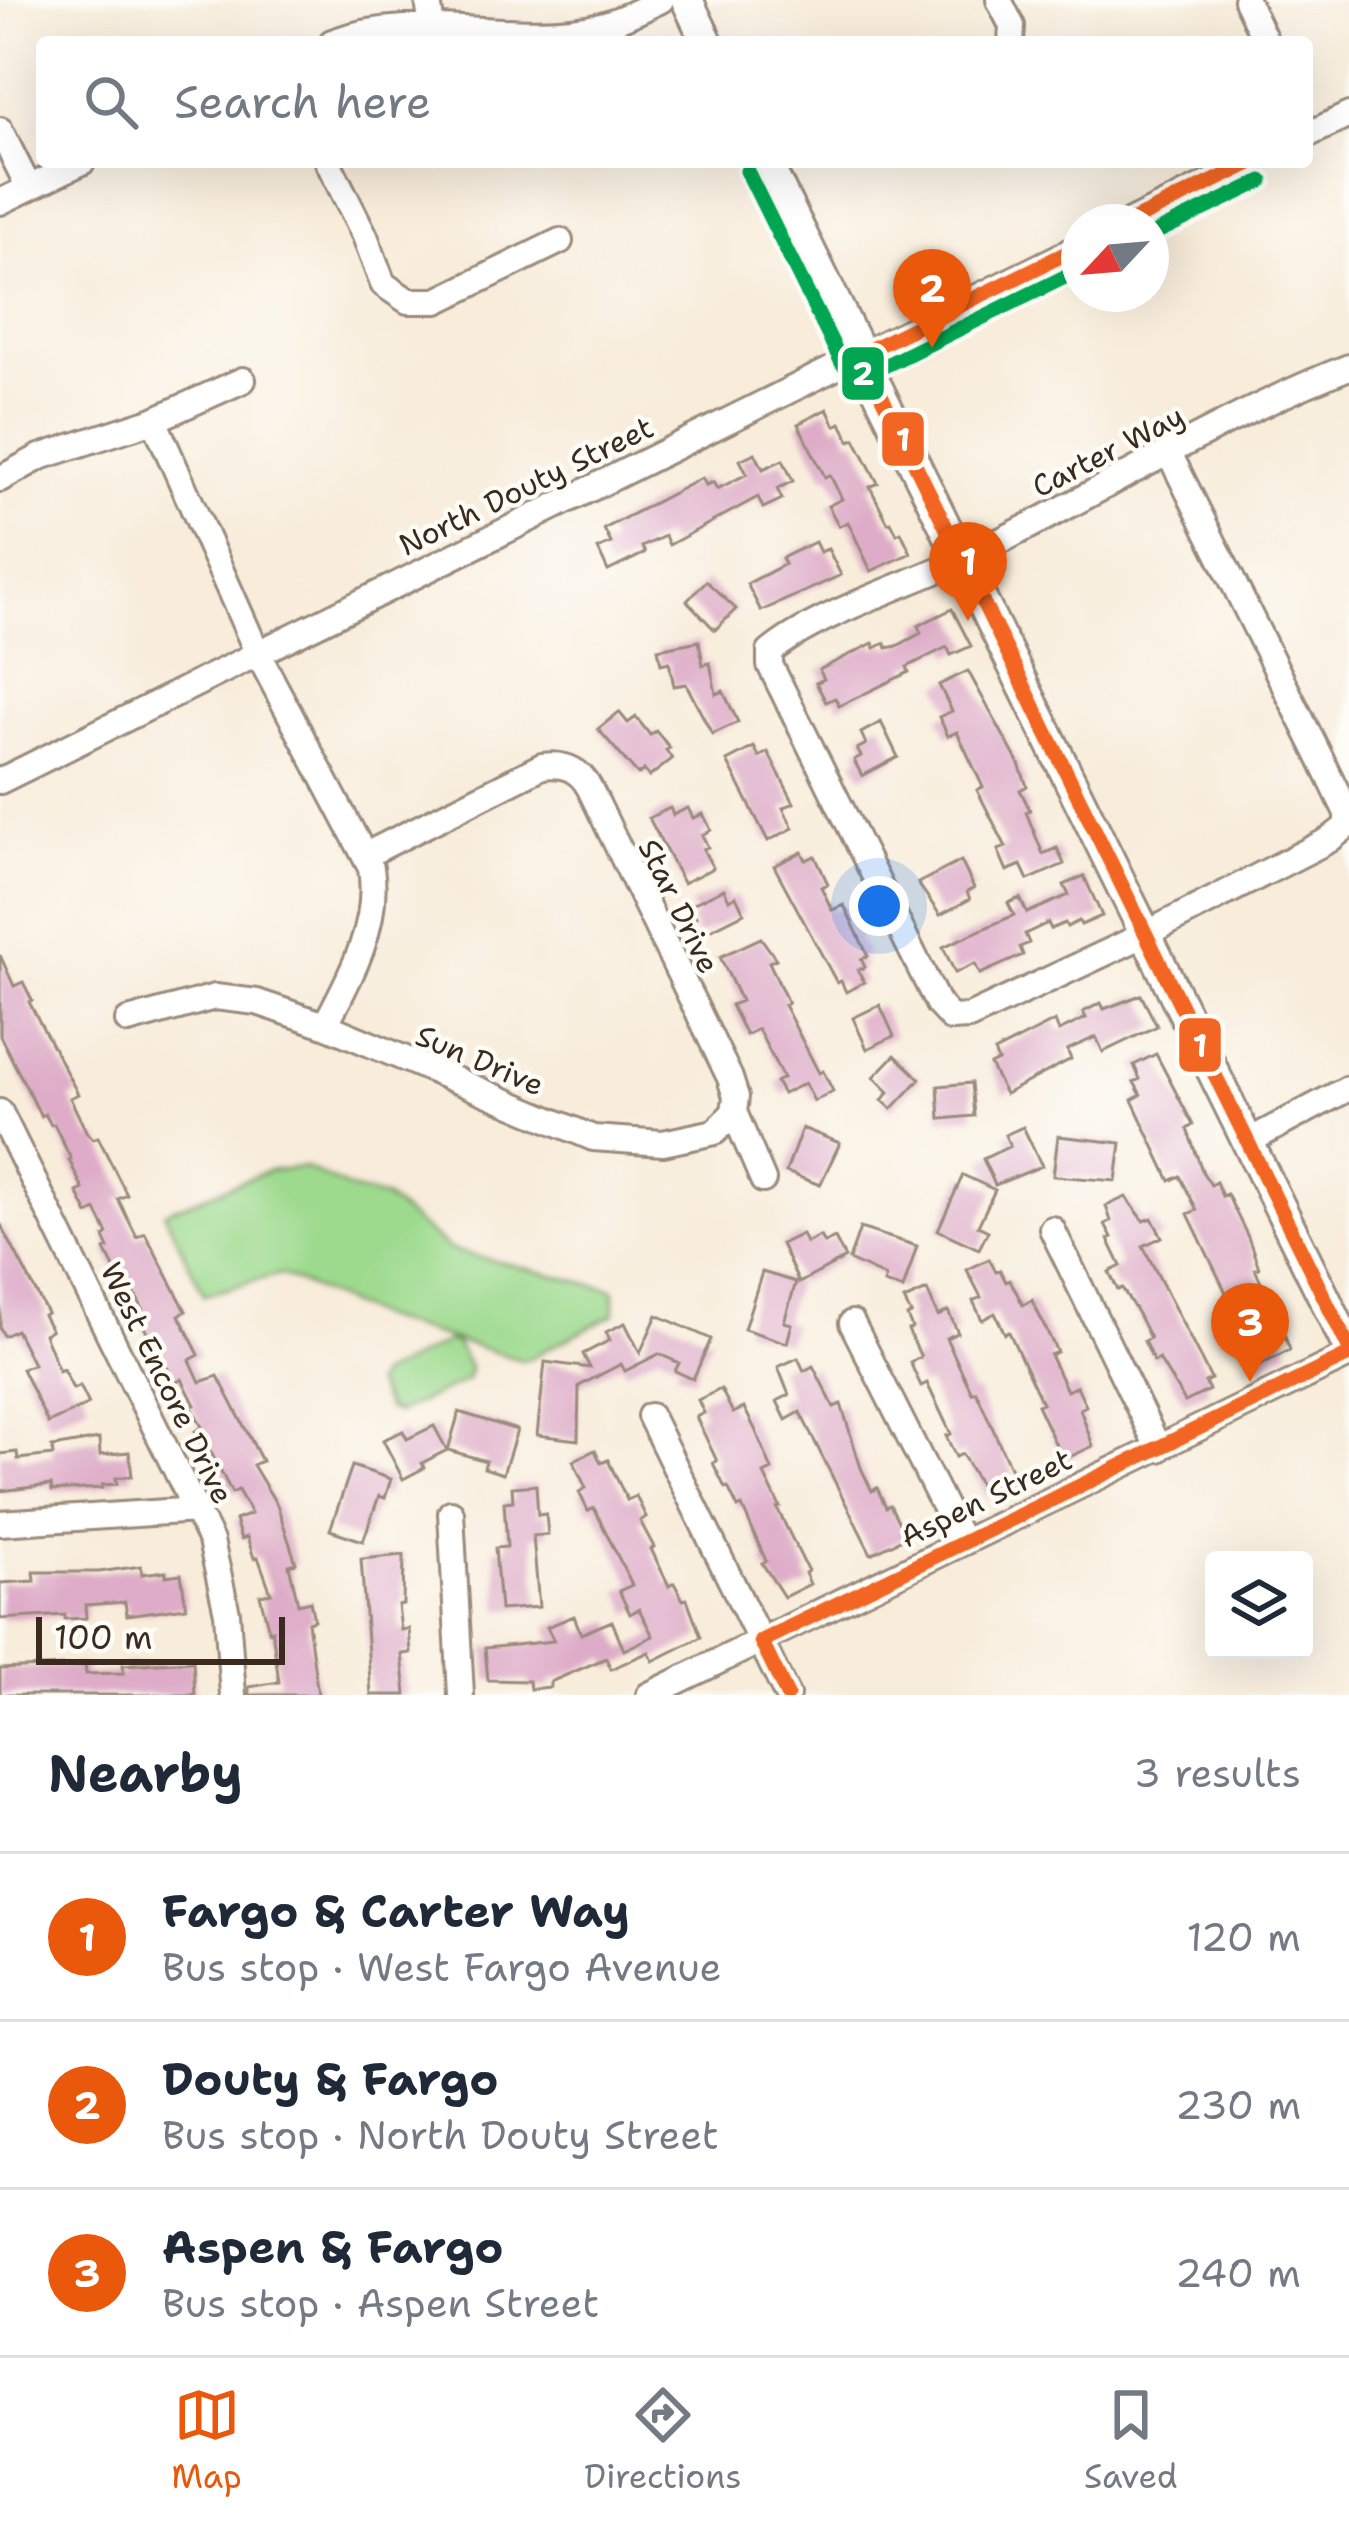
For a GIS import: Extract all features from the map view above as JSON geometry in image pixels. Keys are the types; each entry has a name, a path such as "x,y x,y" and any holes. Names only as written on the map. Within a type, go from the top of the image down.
{"main road":[{"path":"687,0 704,36"},
{"path":"773,168 1349,1352"}],"street":[{"path":"428,0 432,29"},
{"path":"357,36 386,29 566,31 621,20 662,0"},
{"path":"999,0 1012,26 1011,36"},
{"path":"1246,0 1263,36"},
{"path":"1313,129 1349,115"},
{"path":"0,130 29,188"},
{"path":"0,202 70,168"},
{"path":"331,168 383,284 408,301 437,301 560,241"},
{"path":"1167,204 1240,168"},
{"name":"North Douty Street","path":"0,781 1061,256"},
{"name":"Carter Way","path":"1147,934 969,1017 951,1018 938,1004 768,657 775,647 841,613 962,560 1168,453 1349,367"},
{"path":"0,478 40,457 154,420 242,380"},
{"path":"154,420 257,652 366,854 373,881 370,922 325,1025"},
{"path":"1147,934 1329,840 1347,826 1347,813 1168,453"},
{"name":"Star Drive","path":"366,854 533,770 562,764 585,780 730,1078 736,1097 734,1112"},
{"name":"Sun Drive","path":"128,1021 215,997 257,1002 325,1025 593,1138 663,1143 715,1132 734,1112"},
{"path":"1249,1141 1349,1088"},
{"name":"West Encore Drive","path":"0,1112 216,1558 227,1613 233,1695"},
{"path":"734,1112 763,1180"},
{"path":"1052,1229 1159,1449"},
{"path":"853,1322 962,1542"},
{"name":"Aspen Street","path":"649,1695 1349,1352"},
{"path":"650,1416 787,1695"},
{"path":"0,1523 196,1510"},
{"path":"451,1513 461,1695"}],"green space":[{"path":"304,1167 350,1189 385,1198 451,1250 614,1290 614,1314 524,1361 377,1317 280,1274 204,1295 164,1212 268,1171"},
{"path":"448,1341 457,1344 470,1369 467,1380 397,1413 387,1409 375,1384 379,1376"}],"building":[{"path":"827,409 835,426 841,423 850,441 855,439 878,483 870,487 888,523 897,534 901,532 911,553 871,571 848,522 839,526 828,506 842,499 798,424"},
{"path":"755,453 763,469 783,460 793,481 777,489 782,499 763,508 758,497 669,545 665,536 642,547 645,553 608,571 598,549 611,543 604,529 702,478 717,489 747,474 740,460"},
{"path":"815,542 820,552 828,549 841,575 761,611 747,584 785,564 782,558"},
{"path":"706,581 736,609 715,630 687,601"},
{"path":"952,609 971,646 951,655 947,647 907,667 909,672 839,706 835,698 826,702 816,683 824,679 819,670 873,643 875,648 885,643 887,648 897,646 921,633 918,626"},
{"path":"699,641 703,665 710,663 716,694 723,691 738,722 712,734 686,684 674,686 669,662 661,664 658,649"},
{"path":"968,671 1019,764 1027,786 1020,790 1043,854 1057,848 1064,864 1028,880 1021,865 1007,871 998,850 1006,847 977,790 983,787 957,732 948,736 939,717 952,711 939,685"},
{"path":"619,712 628,723 636,717 650,735 656,731 670,748 666,750 672,759 649,777 644,770 638,775 598,729"},
{"path":"881,722 898,757 862,776 854,760 861,756 857,749 866,744 861,733"},
{"path":"754,747 759,757 768,752 794,803 783,808 793,828 768,841 727,761"},
{"path":"670,808 673,815 688,808 693,818 703,814 711,830 702,835 713,868 683,883 649,818"},
{"path":"802,852 806,860 815,856 828,884 821,887 832,910 844,905 868,956 861,959 865,967 858,970 864,982 846,992 774,866"},
{"path":"961,861 974,888 967,892 970,899 940,915 918,883"},
{"path":"1084,876 1102,916 1067,927 1065,923 1051,929 1048,923 1025,934 1029,943 1020,947 1023,955 980,974 975,964 955,973 943,947 1014,915 1008,903 1020,898 1027,913 1069,895 1064,885"},
{"path":"724,889 729,900 736,896 744,913 698,936 690,905"},
{"path":"761,938 776,959 769,962 788,1003 784,1005 833,1091 814,1101 805,1083 783,1094 776,1082 783,1078 758,1029 746,1035 731,1005 741,1001 720,957"},
{"path":"0,955 14,986 23,982 78,1094 70,1098 87,1133 98,1137 127,1195 118,1199 137,1237 145,1233 186,1311 179,1315 199,1355 190,1360 200,1382 218,1376 262,1461 253,1465 277,1505 296,1563 289,1565 298,1604 310,1601 314,1620 308,1622 318,1695 249,1695 249,1687 279,1682 272,1630 260,1595 271,1593 258,1557 254,1558 247,1537 241,1539 235,1520 251,1514 238,1490 232,1493 208,1447 204,1449 195,1431 202,1427 191,1406 195,1405 182,1379 175,1383 159,1358 137,1312 143,1309 122,1269 116,1272 105,1250 108,1234 96,1210 88,1214 77,1192 83,1189 54,1124 45,1114 41,1116 0,1036"},
{"path":"1141,995 1157,1026 1103,1052 1096,1037 1067,1050 1071,1059 1005,1094 990,1065 998,1061 994,1052 1055,1021 1059,1031 1086,1018 1083,1012 1101,1003 1104,1009"},
{"path":"880,1005 894,1036 867,1049 853,1018"},
{"path":"1156,1054 1193,1125 1187,1129 1203,1173 1211,1185 1216,1182 1222,1196 1227,1194 1248,1237 1267,1295 1274,1291 1283,1309 1276,1312 1290,1350 1261,1365 1188,1214 1197,1210 1180,1176 1170,1181 1132,1100 1141,1095 1134,1082 1140,1079 1134,1065"},
{"path":"895,1055 920,1079 892,1109 882,1100 889,1092 874,1077"},
{"path":"971,1083 974,1116 940,1119 938,1086"},
{"path":"1023,1127 1042,1166 995,1185 983,1159 1010,1146 1005,1135"},
{"path":"802,1128 840,1143 820,1185 786,1172"},
{"path":"1058,1136 1121,1143 1116,1181 1053,1176"},
{"path":"963,1175 995,1190 978,1226 988,1231 979,1249 938,1230"},
{"path":"1126,1197 1144,1221 1152,1218 1162,1237 1143,1246 1211,1379 1205,1382 1209,1390 1185,1402 1159,1359 1154,1362 1144,1341 1150,1338 1138,1314 1109,1272 1121,1266 1108,1239 1112,1237 1105,1224 1111,1221 1106,1206"},
{"path":"0,1223 47,1313 43,1315 51,1330 44,1334 59,1371 63,1369 73,1389 80,1386 89,1404 48,1423 22,1369 33,1364 16,1330 4,1336 0,1328"},
{"path":"860,1228 917,1246 903,1289 884,1283 886,1277 849,1260"},
{"path":"802,1234 806,1243 820,1236 824,1243 835,1238 845,1258 799,1283 781,1244"},
{"path":"989,1259 1006,1282 1010,1280 1023,1305 1032,1300 1057,1352 1050,1355 1067,1391 1077,1386 1086,1406 1080,1409 1093,1446 1063,1460 1009,1332 1005,1334 995,1313 982,1320 973,1301 981,1297 967,1270"},
{"path":"762,1272 796,1282 784,1322 792,1324 787,1343 744,1329"},
{"path":"927,1290 938,1316 948,1311 958,1333 946,1338 1013,1474 1008,1477 1012,1485 987,1497 962,1454 956,1457 946,1436 951,1434 927,1383 921,1386 910,1362 921,1357 908,1330 911,1314 904,1300"},
{"path":"657,1315 711,1339 693,1379 675,1371 679,1363 659,1354 625,1371 621,1364 579,1386 578,1440 537,1435 545,1362 590,1368 583,1354 610,1340 606,1332 625,1323 640,1353"},
{"path":"798,1358 804,1371 813,1366 834,1407 841,1404 872,1491 877,1488 886,1507 890,1505 906,1537 871,1554 800,1412 786,1420 777,1401 789,1395 778,1367"},
{"path":"721,1389 733,1413 744,1408 755,1429 772,1470 764,1474 808,1571 810,1584 784,1597 762,1563 766,1561 742,1506 738,1508 725,1488 696,1417 704,1413 698,1400"},
{"path":"459,1412 517,1430 503,1474 484,1468 486,1461 448,1450"},
{"path":"434,1426 447,1450 403,1479 383,1440 403,1431 407,1439"},
{"path":"99,1439 100,1455 129,1452 132,1476 116,1478 117,1484 102,1488 52,1491 51,1485 0,1491 0,1454 17,1452 18,1459 53,1455 52,1447"},
{"path":"595,1450 601,1463 608,1460 627,1500 636,1496 646,1517 640,1521 651,1549 669,1586 674,1583 683,1600 687,1599 701,1637 653,1661 649,1652 611,1669 606,1658 550,1682 550,1687 530,1689 529,1681 488,1680 485,1648 554,1641 547,1627 574,1616 581,1634 612,1621 624,1650 653,1636 639,1609 630,1614 619,1591 632,1585 594,1508 588,1511 579,1492 586,1488 573,1461"},
{"path":"352,1466 391,1479 385,1498 379,1496 363,1541 330,1530"},
{"path":"536,1485 538,1515 546,1514 548,1535 533,1536 539,1607 500,1610 495,1548 507,1547 504,1502 513,1501 512,1487"},
{"path":"404,1555 403,1604 398,1605 401,1630 409,1629 411,1653 402,1654 406,1695 371,1695 361,1559"},
{"path":"141,1566 142,1574 181,1574 186,1607 127,1615 125,1602 85,1605 86,1618 0,1619 0,1583 35,1581 34,1572 99,1572"},
{"path":"193,1661 195,1695 0,1695 0,1669 85,1665 86,1674 124,1673 123,1665"}],"transit line":[{"name":"1","path":"1167,204 1241,168"},
{"name":"2","path":"747,171 842,363 854,374 870,373 1061,279"},
{"name":"2","path":"1169,226 1262,181"},
{"name":"1","path":"1061,256 861,354 1349,1348"},
{"name":"1","path":"787,1695 761,1641 1349,1355"}],"place":[{"name":"Douty & Fargo","path":"932,348"},
{"name":"Fargo & Carter Way","path":"968,621"},
{"name":"Aspen & Fargo","path":"1250,1382"}]}
